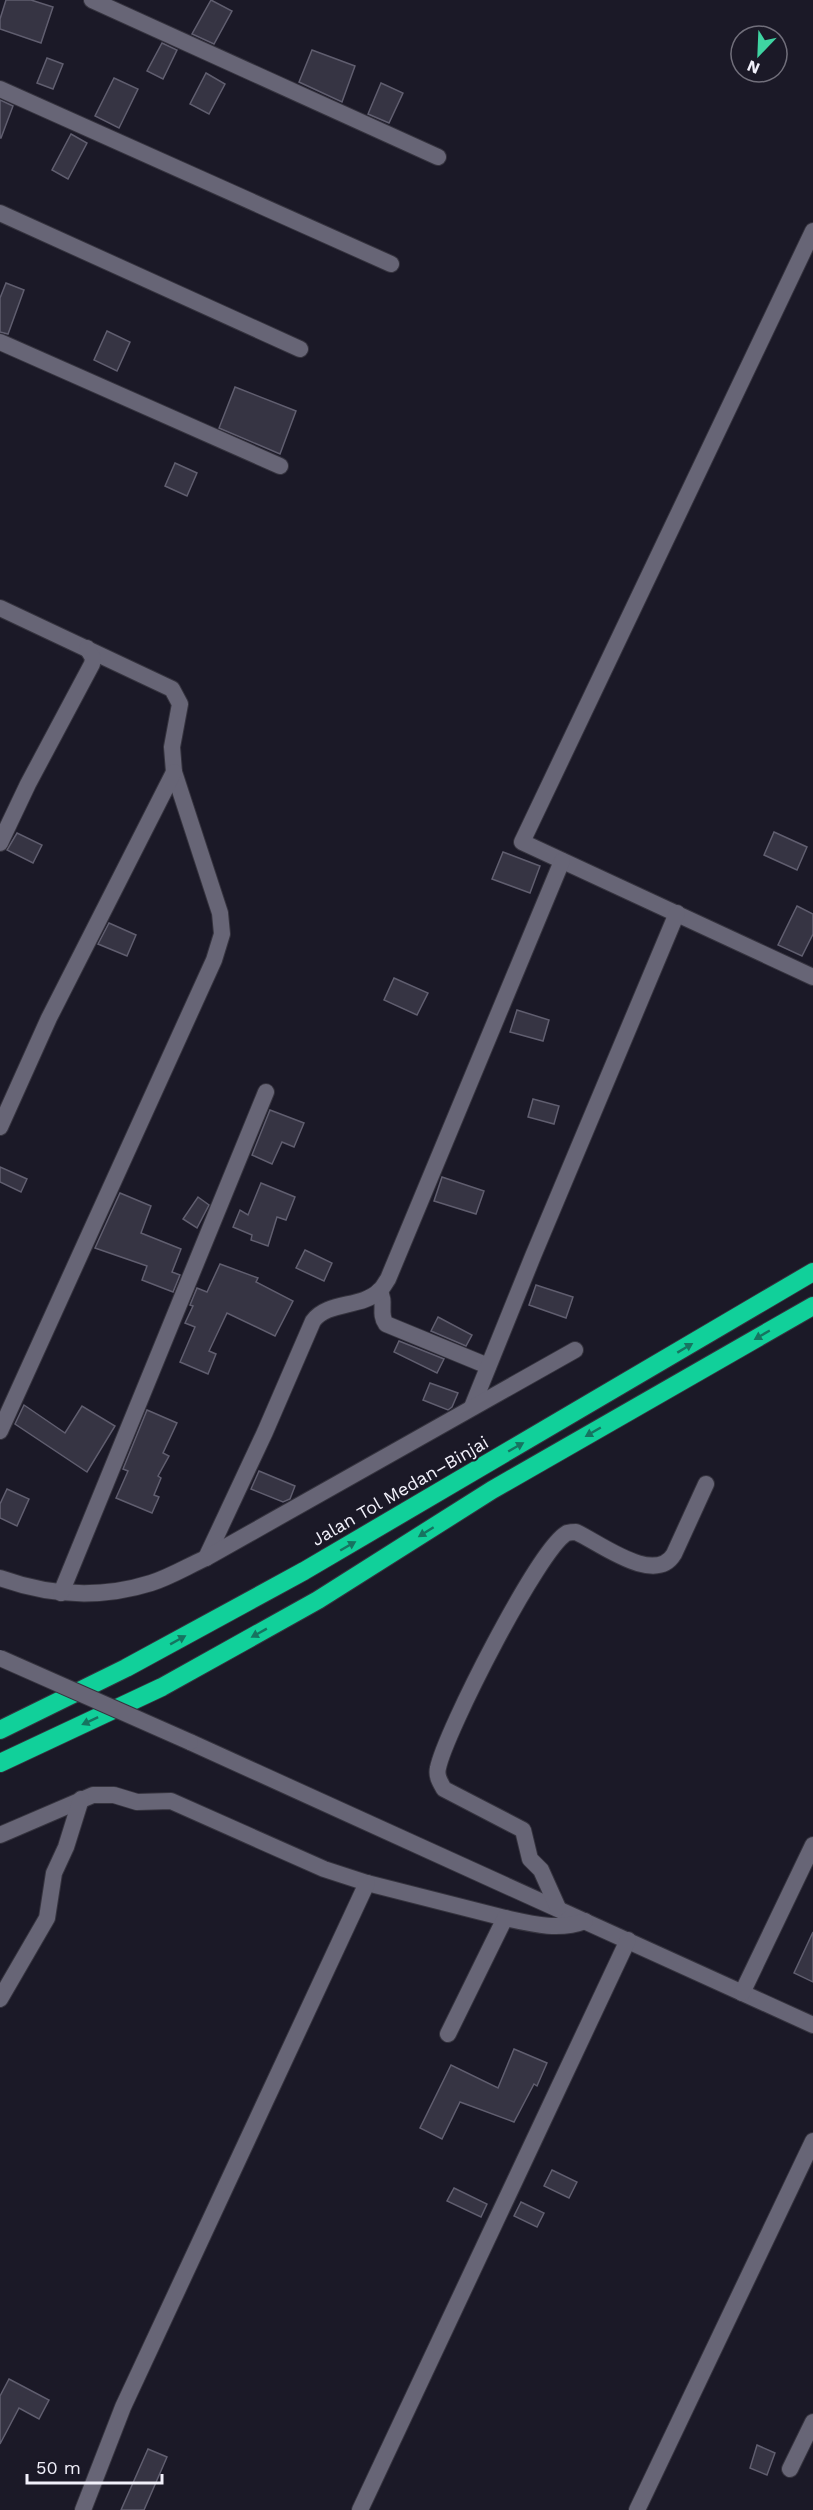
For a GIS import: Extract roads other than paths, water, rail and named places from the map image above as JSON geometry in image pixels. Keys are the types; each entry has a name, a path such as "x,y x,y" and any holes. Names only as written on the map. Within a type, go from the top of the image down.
{"highway":[{"name":"Jalan Tol Medan–Binjai","path":"0,1730 126,1668 304,1571 813,1272"},
{"path":"0,1763 162,1687 318,1600 492,1491 813,1306"}],"street":[{"path":"92,0 438,157"},
{"path":"0,89 391,264"},
{"path":"0,213 300,349"},
{"path":"813,231 522,842 813,977"},
{"path":"0,342 280,466"},
{"path":"0,608 172,689 177,696 180,704 172,747 174,772 220,913 222,934 214,960 0,1431"},
{"path":"0,843 28,784 92,664 93,658 87,648"},
{"path":"0,1127 49,1018 174,772"},
{"path":"206,1558 265,1432 313,1321 319,1315 369,1298 379,1291 399,1258 472,1072 562,861"},
{"path":"472,1407 677,913"},
{"path":"61,1593 266,1092"},
{"path":"379,1291 384,1300 382,1314 386,1324 488,1366"},
{"path":"0,1578 26,1587 83,1594 127,1589 153,1582 206,1558 575,1350"},
{"path":"558,1908 541,1870 530,1859 526,1834 523,1830 444,1789 437,1771 447,1738 465,1704 475,1677 516,1605 558,1541 568,1533 576,1532 644,1566 663,1565 670,1561 674,1554 706,1484"},
{"path":"0,1658 813,2025"},
{"path":"0,1834 81,1799 102,1794 137,1802 171,1801 295,1858 367,1883 505,1918 559,1927 572,1926 585,1921"},
{"path":"0,1999 46,1918 54,1873 66,1847 81,1799"},
{"path":"742,1993 813,1845"},
{"path":"83,2510 123,2407 367,1883"},
{"path":"448,2034 505,1918"},
{"path":"360,2510 628,1940"},
{"path":"637,2510 813,2141"},
{"path":"790,2469 813,2422"}]}
